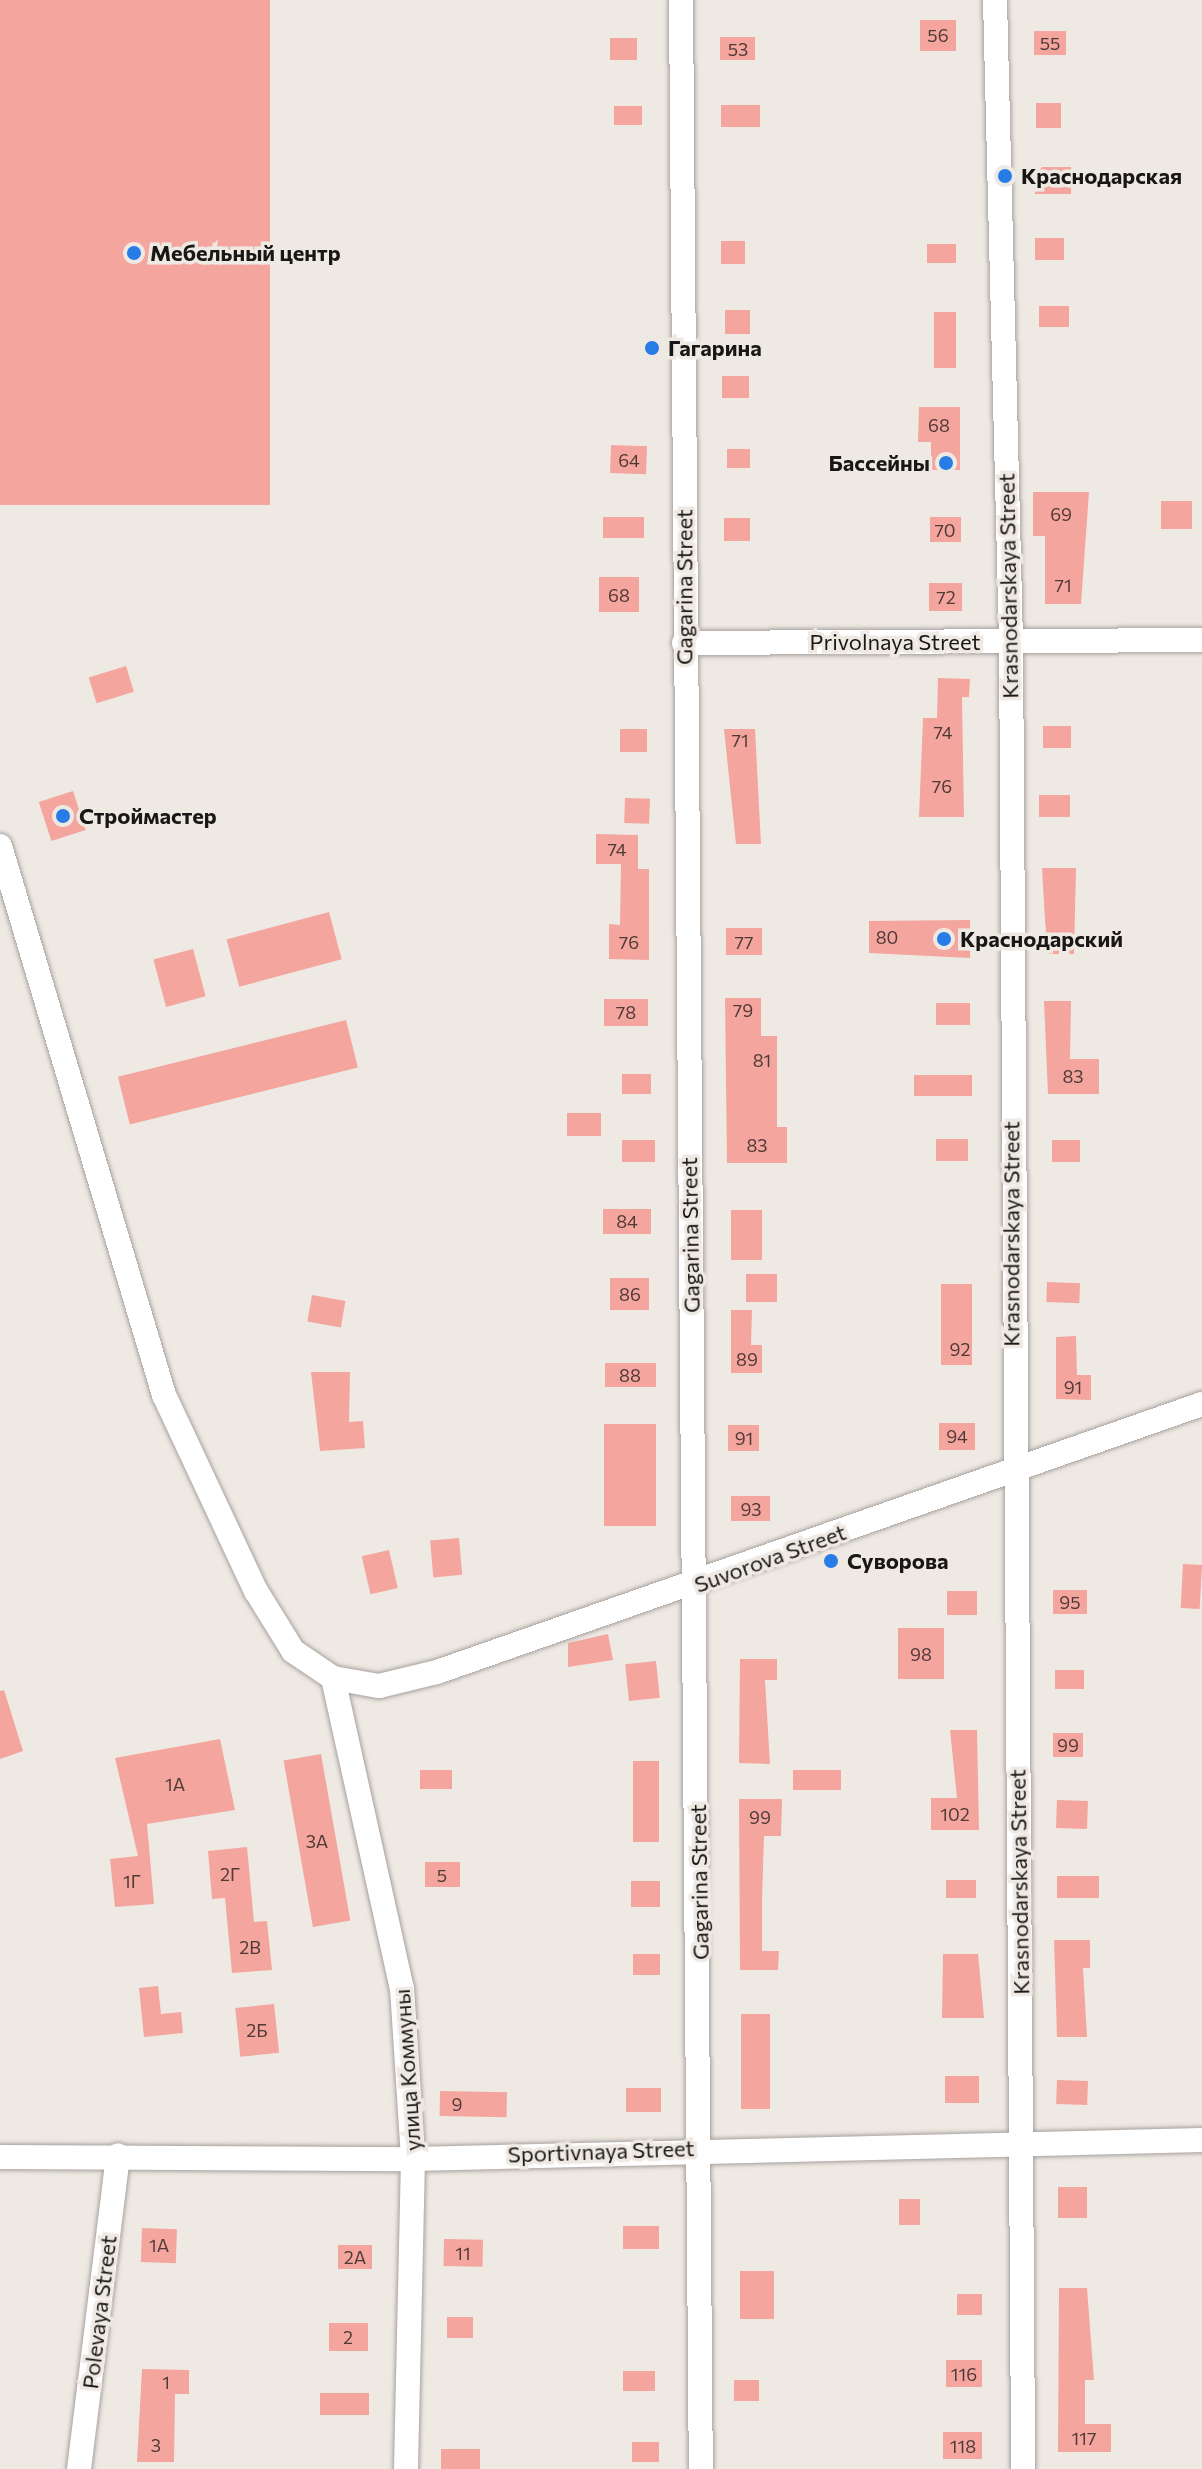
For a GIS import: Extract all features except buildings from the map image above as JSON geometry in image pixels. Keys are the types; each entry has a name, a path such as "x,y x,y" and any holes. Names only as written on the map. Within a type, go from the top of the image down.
{"street":[{"name":"Gagarina Street","path":"681,0 684,643 703,2147 701,2469"},
{"name":"Krasnodarskaya Street","path":"995,0 1011,641 1012,1471 1024,2140 1023,2469"},
{"name":"Privolnaya Street","path":"684,643 1202,640"},
{"path":"0,846 164,1395 256,1591 293,1651 333,1678"},
{"name":"Suvorova Street","path":"333,1678 379,1686 437,1672 694,1585 1202,1404"},
{"name":"улица Коммуны","path":"333,1678 402,1988 413,2159 406,2469"},
{"name":"Sportivnaya Street","path":"0,2157 118,2155 413,2159 703,2147 1024,2140 1202,2140"},
{"name":"Polevaya Street","path":"79,2469 118,2155"}],"place":[{"name":"Краснодарская","path":"1005,176"},
{"name":"Мебельный центр","path":"134,253"},
{"name":"Гагарина","path":"652,348"},
{"name":"Бассейны","path":"946,463"},
{"name":"Строймастер","path":"63,816"},
{"name":"Краснодарский","path":"944,939"},
{"name":"Суворова","path":"831,1561"}]}
